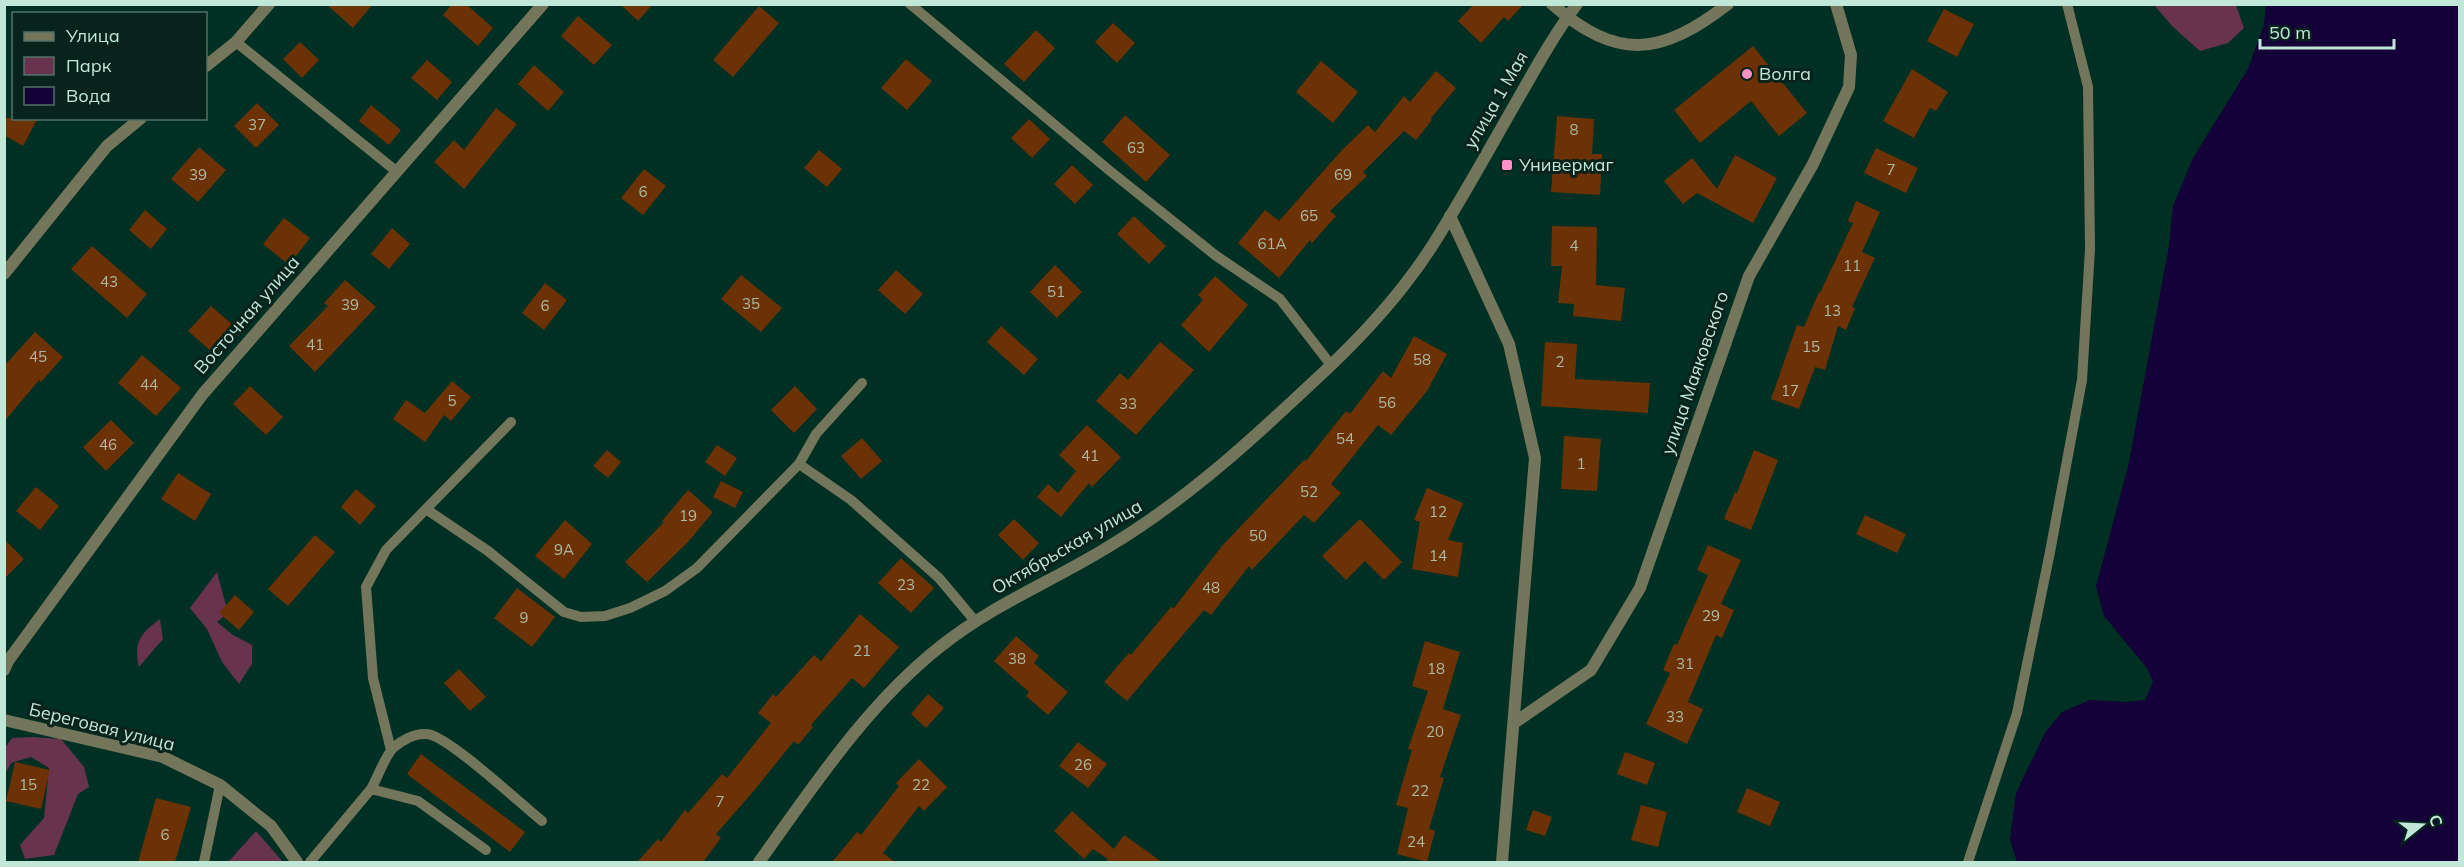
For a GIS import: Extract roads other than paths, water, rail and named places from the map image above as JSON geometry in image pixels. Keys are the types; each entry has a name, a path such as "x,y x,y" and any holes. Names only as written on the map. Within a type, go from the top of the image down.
{"street":[{"path":"207,65 236,42 269,4"},
{"name":"Восточная улица","path":"4,670 8,661 202,395 543,4"},
{"path":"1552,4 1567,17 1604,39 1632,46 1653,45 1676,39 1703,24 1728,4"},
{"name":"улица 1 Мая","path":"1450,216 1567,17 1577,4"},
{"name":"улица Маяковского","path":"1514,723 1591,670 1640,588 1749,276 1813,164 1849,87 1851,55 1836,4"},
{"path":"4,274 107,146 139,120"},
{"path":"1450,216 1509,344 1535,458 1502,862"},
{"name":"Октябрьская улица","path":"759,862 819,778 869,717 905,678 940,646 975,621 1107,548 1167,508 1245,446 1331,365 1386,308 1410,278 1450,216"},
{"name":"Береговая улица","path":"4,720 163,757 220,784 271,826 297,862"}],"lane":[{"path":"910,4 1215,255 1280,299 1331,365"},
{"path":"1968,862 2017,713 2082,380 2090,249 2088,87 2067,4"},
{"path":"236,42 396,171"},
{"path":"426,509 488,551 564,612 581,617 605,616 630,608 665,591 697,568 799,464 816,434 862,383"},
{"path":"391,750 373,678 366,587 386,550 511,422"},
{"path":"799,464 851,500 939,578 975,621"},
{"path":"310,862 371,789 391,750 404,740 416,735 429,734 449,744 542,821"},
{"path":"204,862 220,784"},
{"path":"371,789 418,801 486,850"}],"water":[{"path":"2266,5 2459,5 2459,862 2017,862 2010,840 2016,793 2045,733 2062,712 2090,700 2125,702 2145,700 2153,682 2147,668 2104,616 2096,586 2128,467 2169,246 2173,206 2193,158 2248,69 2264,25"}],"place":[{"name":"Волга","path":"1747,74"},
{"name":"Универмаг","path":"1507,165"}]}
